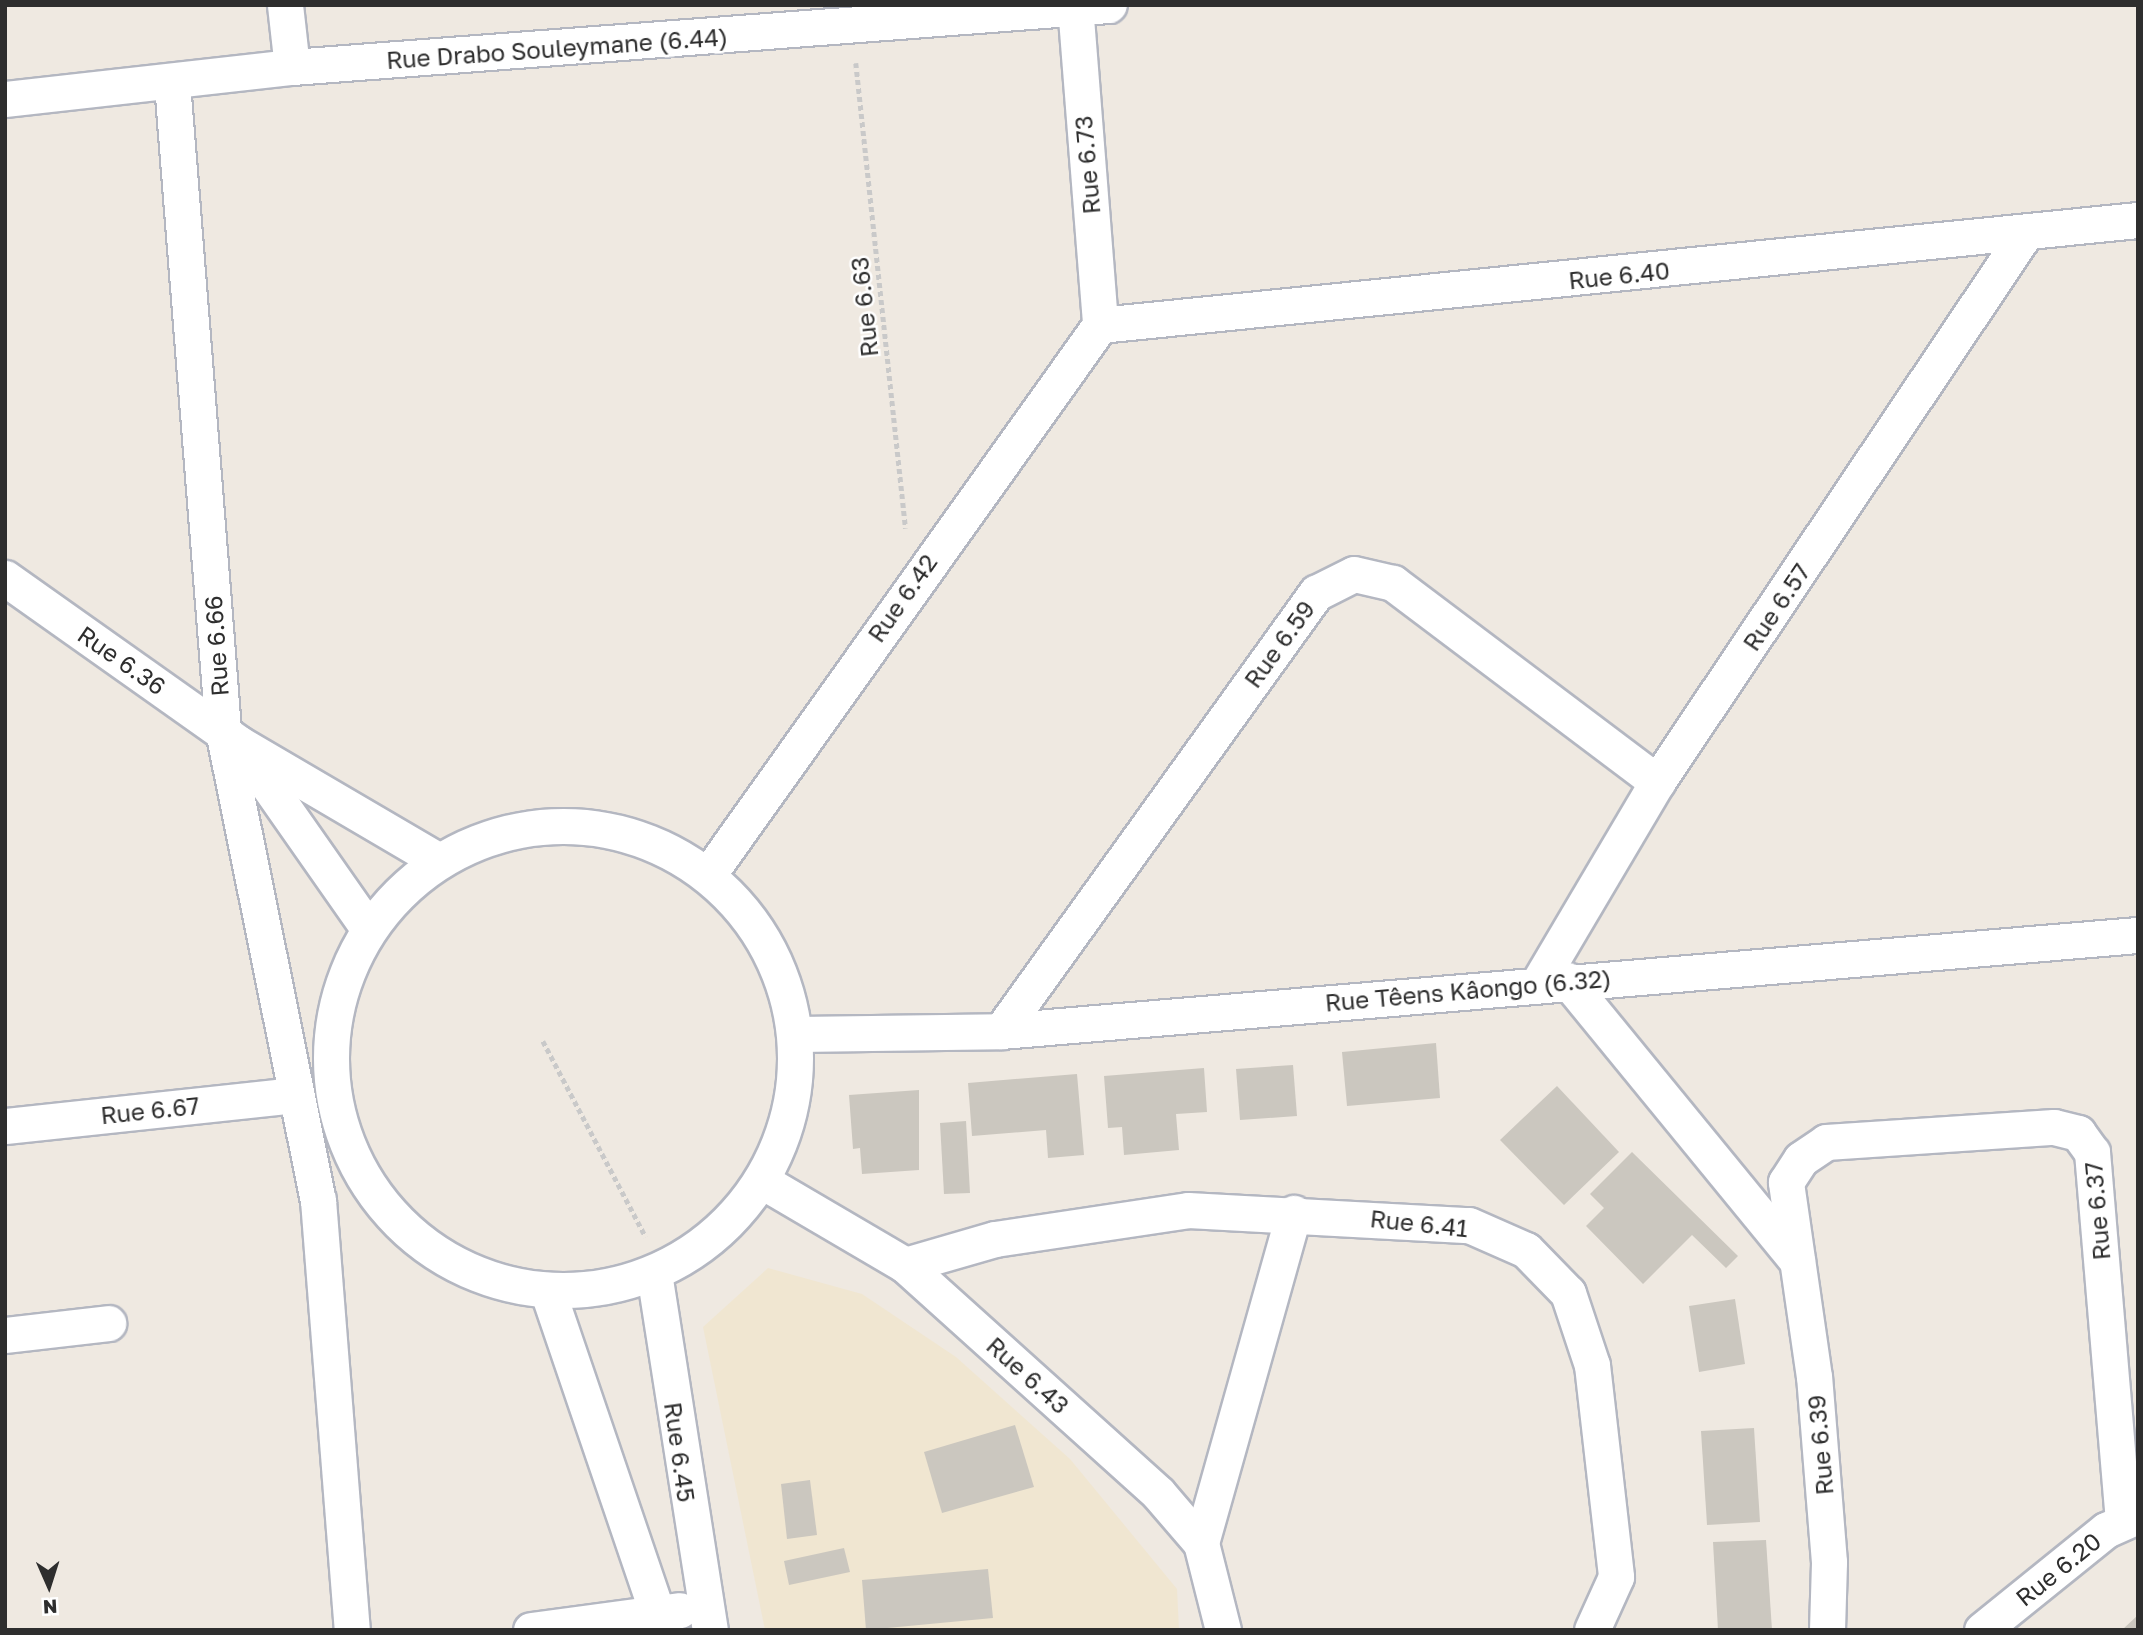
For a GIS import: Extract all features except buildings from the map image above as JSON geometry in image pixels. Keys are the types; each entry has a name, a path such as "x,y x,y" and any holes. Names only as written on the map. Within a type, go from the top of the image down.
{"street":[{"path":"285,5 292,67"},
{"name":"Rue Drabo Souleymane (6.44)","path":"5,99 172,83 292,67 852,27 1109,5"},
{"name":"Rue 6.73","path":"1075,7 1100,325"},
{"name":"Rue 6.66","path":"172,83 230,737 318,1200 352,1630"},
{"name":"Rue 6.40","path":"1100,325 2024,235 2138,220"},
{"name":"Rue 6.57","path":"1552,983 1657,782 2024,235"},
{"name":"Rue 6.42","path":"708,875 912,583 1100,325"},
{"name":"Rue 6.59","path":"1001,1031 1316,593 1354,574 1393,583 1657,782"},
{"name":"Rue 6.36","path":"5,578 230,737 436,859"},
{"name":"Rue 6.36","path":"230,737 368,928"},
{"path":"565,825 640,838 708,875 752,919 782,974 797,1034 792,1111 762,1181 719,1233 658,1271 549,1295 490,1279 416,1240 361,1176 331,1089 331,1028 347,969 368,928 436,859 489,837 565,825"},
{"name":"Rue Têens Kâongo (6.32)","path":"797,1034 1001,1031 2138,935"},
{"path":"1552,983 1797,1261"},
{"name":"Rue 6.67","path":"5,1126 296,1095"},
{"name":"Rue 6.37","path":"1786,1182 1801,1159 1826,1142 2054,1127 2078,1133 2092,1152 2131,1518"},
{"name":"Rue 6.43","path":"762,1181 905,1265 1158,1493 1201,1543 1223,1630"},
{"name":"Rue 6.39","path":"1786,1182 1825,1509 1827,1630"},
{"name":"Rue 6.41","path":"905,1265 995,1239 1188,1210 1294,1213 1469,1225 1526,1250 1568,1293 1592,1365 1616,1577 1592,1630"},
{"path":"1201,1543 1294,1213"},
{"name":"Rue 6.45","path":"658,1271 707,1618"},
{"path":"549,1295 661,1621"},
{"path":"5,1335 108,1323"},
{"name":"Rue 6.20","path":"1982,1630 2131,1518"},
{"path":"550,1628 707,1618"}],"path":[{"name":"Rue 6.63","path":"852,27 912,583"},
{"path":"543,1041 658,1271"}],"shaded area":[{"path":"768,1268 862,1294 956,1357 1070,1459 1177,1589 1179,1630 765,1630 703,1327"}]}
